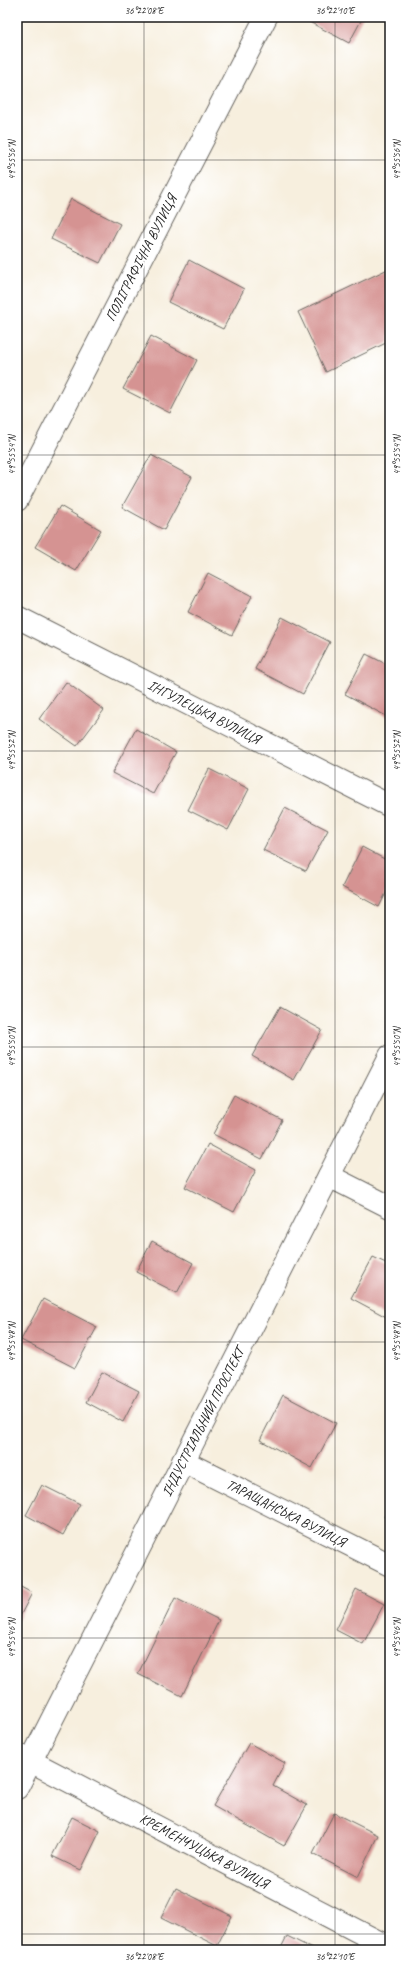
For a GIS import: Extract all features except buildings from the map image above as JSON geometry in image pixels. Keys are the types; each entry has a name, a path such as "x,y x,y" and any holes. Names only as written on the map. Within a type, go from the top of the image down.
{"street":[{"name":"ПОЛІГРАФІЧНА ВУЛИЦЯ","path":"17,500 266,17"},
{"name":"ІНГУЛЕЦЬКА ВУЛИЦЯ","path":"17,617 390,806"},
{"name":"ІНДУСТРІАЛЬНИЙ ПРОСПЕКТ","path":"17,1788 24,1757 183,1462 390,1056"},
{"path":"329,1176 390,1207"},
{"name":"ТАРАЩАНСЬКА ВУЛИЦЯ","path":"183,1462 390,1566"},
{"name":"КРЕМЕНЧУЦЬКА ВУЛИЦЯ","path":"24,1757 390,1948"}]}
